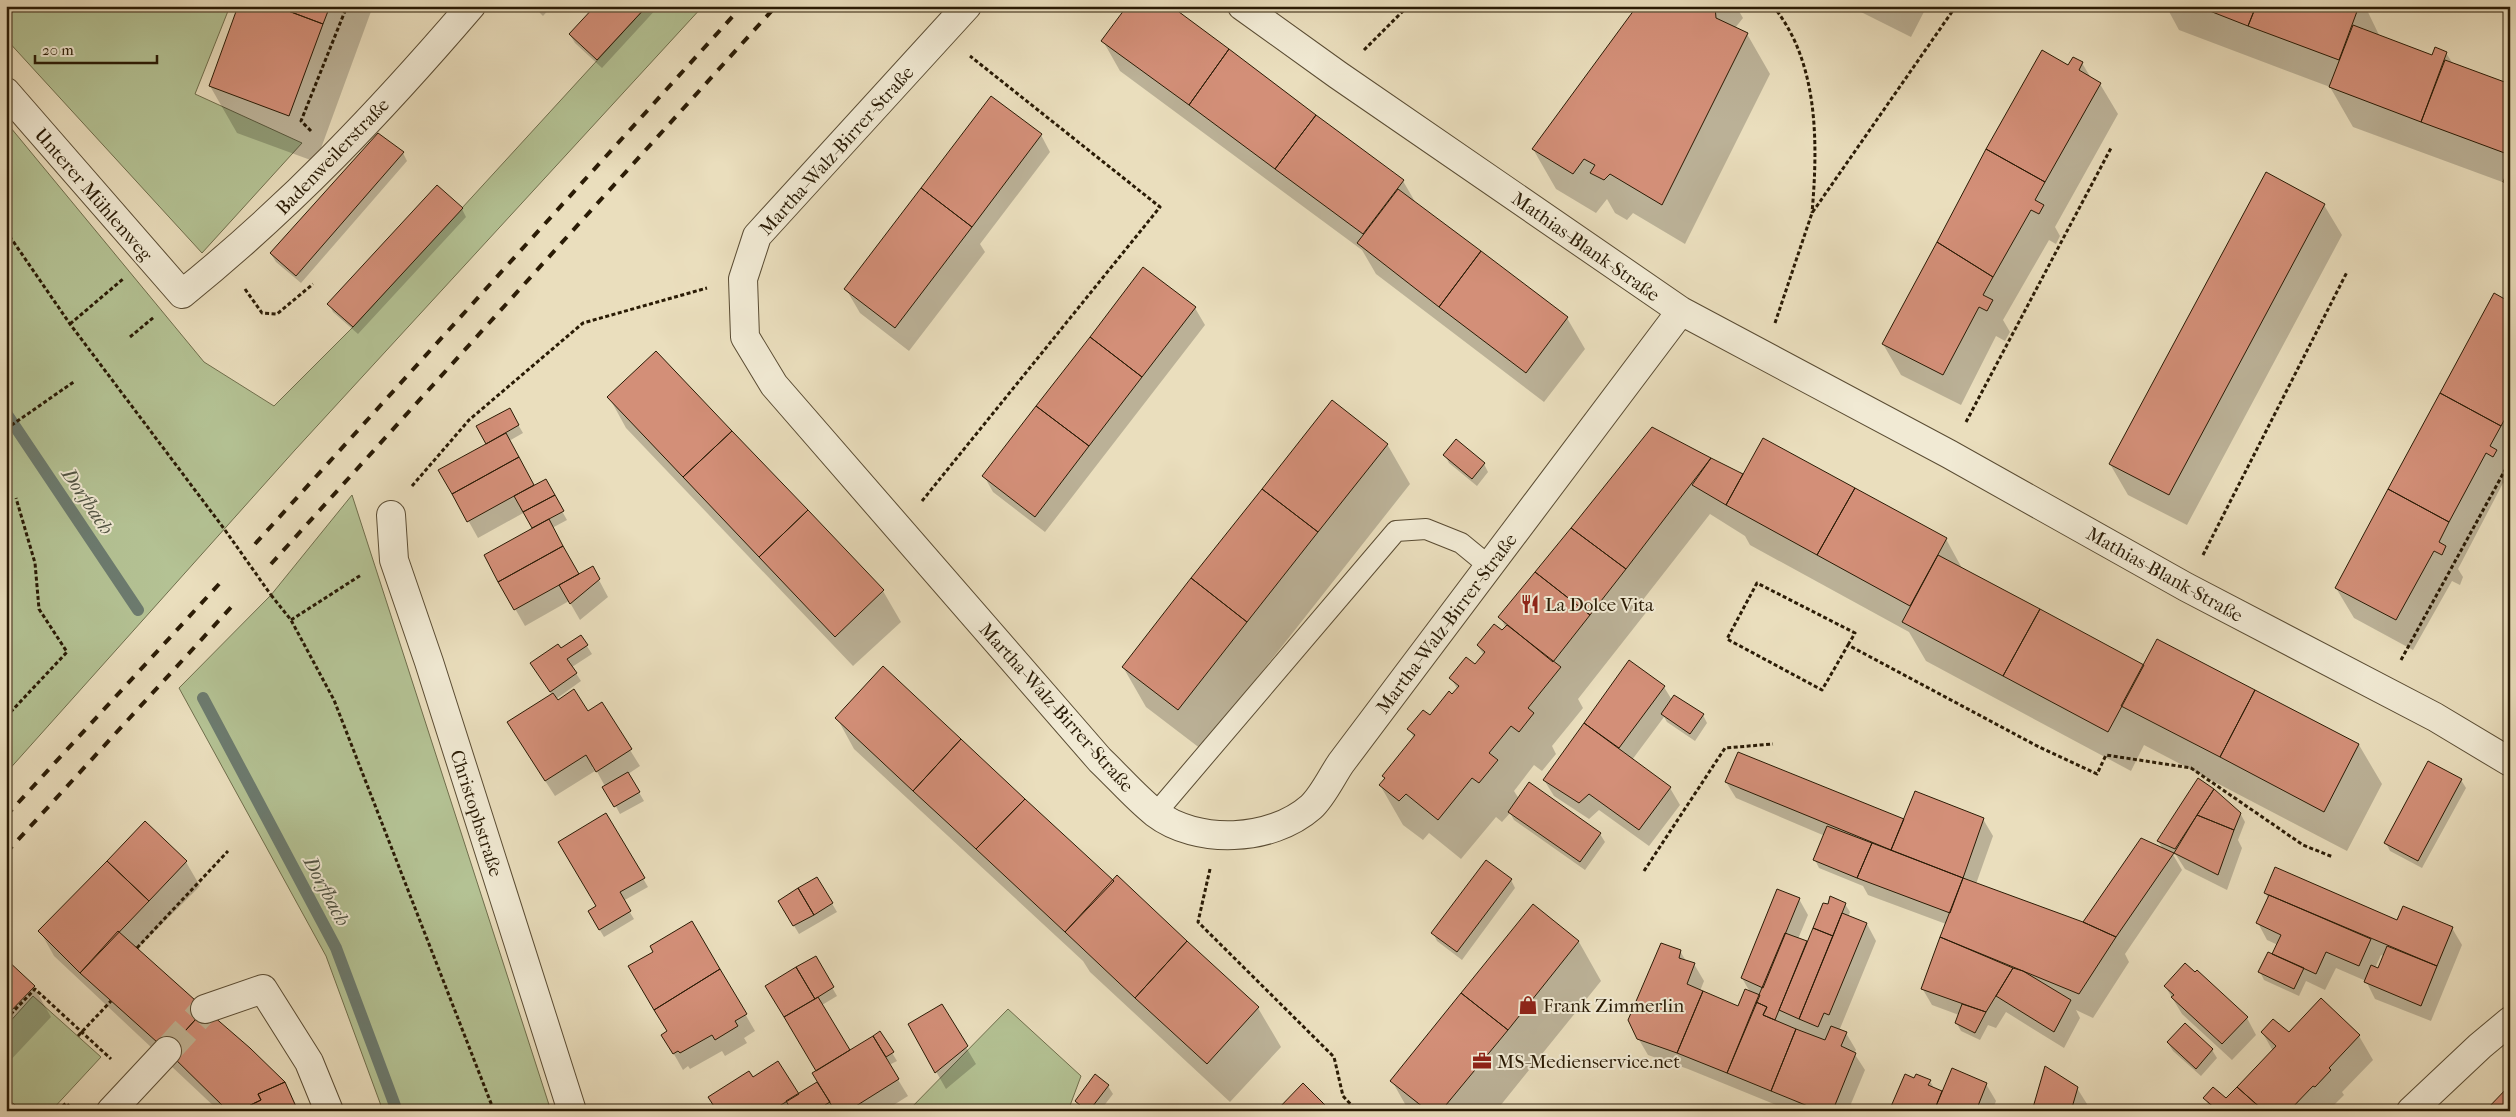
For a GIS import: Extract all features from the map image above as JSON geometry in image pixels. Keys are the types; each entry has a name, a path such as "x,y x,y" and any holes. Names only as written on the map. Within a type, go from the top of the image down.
{"street":[{"name":"Badenweilerstraße","path":"182,294 220,264 284,208 335,156 471,6"},
{"name":"Martha-Walz-Birrer-Straße","path":"967,6 757,236 743,279 745,337 774,385 1100,760 1156,813 1186,830 1217,836 1274,829 1311,806 1341,763 1681,311"},
{"name":"Mathias-Blank-Straße","path":"1242,6 1338,75 1681,311 1949,454 2186,587 2384,690 2510,762"},
{"name":"Unterer Mühlenweg","path":"6,92 182,294"},
{"name":"Christophstraße","path":"391,515 394,560 429,662 572,1111"},
{"path":"205,1009 263,988 309,1062 329,1111"},
{"path":"2411,1111 2480,1046 2510,1021"},
{"path":"111,1111 167,1051"}],"lane":[{"path":"1156,813 1396,531 1426,529 1461,543 1489,566"}],"path":[{"path":"302,121 347,6"},
{"path":"1338,75 1408,6"},
{"path":"1764,356 1812,213 1816,168 1815,124 1804,64 1781,17 1773,6"},
{"path":"1812,213 1956,6"},
{"path":"2500,6 2510,10"},
{"path":"899,529 1160,207 941,34"},
{"path":"1949,454 2111,148"},
{"path":"6,231 70,324 225,530 290,620 334,700 494,1111"},
{"path":"220,264 240,281 262,313 277,314 313,284"},
{"path":"70,324 130,272"},
{"path":"2186,587 2347,272"},
{"path":"391,515 402,497 470,420 582,323 743,279"},
{"path":"6,429 75,381"},
{"path":"2384,690 2510,461"},
{"path":"6,717 67,652 39,609 35,563 16,498"},
{"path":"290,620 365,572"},
{"path":"1757,583 1855,633 1848,645 1822,690 1727,639 1757,583"},
{"path":"1848,645 2039,747 2097,774 2106,755 2192,768 2303,845 2333,857"},
{"path":"1644,871 1726,748 1773,744"},
{"path":"1217,836 1198,922 1334,1057 1343,1096 1357,1111"},
{"path":"137,948 228,852"},
{"path":"6,1019 35,988 137,1083"},
{"path":"78,1036 111,1002"},
{"path":"58,1111 66,1103 74,1111"},
{"path":"6,1108 9,1111"}],"green space":[{"path":"10,6 230,6 195,94 302,143 202,253 6,39 6,11"},
{"path":"647,6 703,6 295,450 6,773 6,122 204,362 274,406 353,327"},
{"path":"352,495 551,1111 383,1111 326,956 179,688 271,595"},
{"path":"33,996 101,1057 51,1111 22,1111 6,1097 6,1026"},
{"path":"1008,1009 1081,1076 1068,1111 908,1111"}],"building":[{"path":"238,6 275,6 323,24 289,116 209,86"},
{"path":"275,6 330,6 323,24"},
{"path":"595,6 647,6 597,60 569,34"},
{"path":"1127,6 1171,6 1229,49 1189,105 1101,41"},
{"path":"1637,6 1715,6 1716,18 1748,33 1662,205 1610,174 1604,180 1590,173 1595,165 1584,159 1573,174 1532,149"},
{"path":"2197,6 2256,6 2248,26"},
{"path":"2256,6 2359,6 2339,60 2248,26"},
{"path":"2353,25 2432,55 2435,47 2447,52 2421,122 2329,87"},
{"path":"1229,49 1316,115 1275,169 1189,105"},
{"path":"2042,50 2068,65 2073,57 2083,62 2079,70 2101,83 2045,182 1986,149"},
{"path":"2445,60 2510,84 2510,155 2421,122"},
{"path":"991,96 1042,134 972,227 921,188"},
{"path":"1316,115 1404,180 1363,234 1275,169"},
{"path":"378,133 404,152 296,276 270,253"},
{"path":"1986,149 2045,182 2035,200 2044,205 2039,214 2031,210 1993,277 1937,242"},
{"path":"2510,164 2510,185 2503,182"},
{"path":"2266,172 2325,204 2169,495 2109,464"},
{"path":"437,185 463,208 353,327 327,304"},
{"path":"921,188 972,227 895,328 844,289"},
{"path":"1398,189 1481,251 1439,307 1357,243"},
{"path":"1937,242 1993,277 1983,295 1993,300 1987,311 1979,307 1943,375 1882,344"},
{"path":"1481,251 1568,317 1526,373 1439,307"},
{"path":"1143,267 1196,307 1142,377 1090,337"},
{"path":"2494,293 2510,302 2510,410 2501,426 2440,393"},
{"path":"1090,337 1142,377 1089,446 1036,406"},
{"path":"656,351 732,431 683,477 607,397"},
{"path":"2440,393 2501,426 2490,446 2497,450 2493,457 2486,453 2449,522 2388,489"},
{"path":"1332,400 1388,444 1318,532 1262,489"},
{"path":"1036,406 1089,446 1035,517 982,476"},
{"path":"510,408 519,425 486,444 476,426"},
{"path":"1652,427 1711,458 1626,569 1571,528"},
{"path":"732,431 808,510 759,557 683,477"},
{"path":"506,433 519,457 452,494 438,470"},
{"path":"1763,438 1855,488 1817,555 1726,505"},
{"path":"1456,439 1485,463 1472,479 1443,455"},
{"path":"519,457 534,485 467,522 452,494"},
{"path":"1711,458 1743,474 1726,505 1692,485"},
{"path":"546,479 555,495 523,512 514,496"},
{"path":"1855,488 1947,538 1910,606 1817,555"},
{"path":"1262,489 1318,532 1247,622 1191,578"},
{"path":"2388,489 2449,522 2439,542 2446,546 2442,555 2434,551 2396,620 2335,588"},
{"path":"555,495 564,511 532,528 523,512"},
{"path":"808,510 884,590 835,637 759,557"},
{"path":"549,519 563,546 498,582 484,555"},
{"path":"1571,528 1626,569 1590,615 1535,572"},
{"path":"563,546 579,574 514,610 498,582"},
{"path":"1938,555 2040,609 2003,676 1902,622"},
{"path":"593,566 600,579 570,604 559,585"},
{"path":"1535,572 1590,615 1553,662 1498,617"},
{"path":"1191,578 1247,622 1178,710 1122,667"},
{"path":"2040,609 2144,665 2108,732 2003,676"},
{"path":"1494,624 1502,630 1507,625 1561,667 1528,708 1534,713 1519,732 1511,726 1489,753 1498,760 1479,783 1472,778 1438,820 1406,794 1399,801 1379,785 1385,778 1382,776 1415,735 1407,729 1423,710 1430,715 1449,691 1452,694 1459,686 1449,678 1466,657 1475,664 1485,652 1477,645"},
{"path":"581,635 588,645 567,659 577,673 550,692 530,663 558,644 561,648"},
{"path":"2157,639 2255,690 2220,757 2121,706"},
{"path":"1629,660 1665,686 1619,748 1584,723"},
{"path":"883,666 961,739 913,791 835,718"},
{"path":"574,689 588,711 602,702 632,749 596,772 586,755 545,781 507,722 553,693 558,700"},
{"path":"2255,690 2359,744 2324,812 2220,757"},
{"path":"1674,695 1704,714 1690,734 1661,714"},
{"path":"1584,723 1671,787 1639,830 1589,794 1579,803 1543,780"},
{"path":"961,739 1025,799 976,849 913,791"},
{"path":"1738,752 1904,819 1891,850 1725,782"},
{"path":"2428,761 2462,779 2418,861 2384,843"},
{"path":"628,772 640,792 614,807 602,787"},
{"path":"2198,778 2214,789 2175,849 2157,841"},
{"path":"1529,782 1601,833 1580,862 1508,812"},
{"path":"2214,789 2241,813 2234,830 2197,815"},
{"path":"1915,791 1984,818 1963,878 1891,850"},
{"path":"1025,799 1114,881 1065,932 976,849"},
{"path":"606,813 645,878 620,892 631,911 599,930 588,911 596,906 558,842"},
{"path":"2197,815 2234,830 2218,875 2174,853"},
{"path":"145,821 187,861 149,901 107,861"},
{"path":"1827,826 1872,843 1857,878 1813,860"},
{"path":"2141,838 2174,853 2116,937 2083,922"},
{"path":"1872,843 1963,878 1950,913 1857,878"},
{"path":"1486,860 1512,879 1457,952 1431,933"},
{"path":"107,861 149,901 80,973 38,931"},
{"path":"2275,867 2397,920 2403,906 2453,927 2437,966 2264,893"},
{"path":"1117,875 1187,941 1135,998 1065,932"},
{"path":"817,877 833,903 814,915 798,888"},
{"path":"1963,878 2083,922 2116,937 2079,994 1940,937"},
{"path":"798,888 814,915 793,926 778,901"},
{"path":"1777,889 1800,898 1763,988 1741,978"},
{"path":"2269,895 2371,939 2359,966 2326,952 2316,974 2272,954 2281,935 2256,923"},
{"path":"1830,896 1846,903 1833,936 1813,928 1823,903 1828,904"},
{"path":"1533,904 1579,941 1508,1030 1461,993"},
{"path":"1842,913 1867,923 1829,1015 1824,1013 1818,1027 1799,1019"},
{"path":"692,921 720,969 654,1010 628,966 653,952 650,946"},
{"path":"1813,928 1833,936 1799,1019 1779,1010"},
{"path":"118,931 205,1009 167,1051 80,973"},
{"path":"1785,933 1807,941 1775,1020 1763,1015 1767,1007 1756,1002"},
{"path":"1940,937 2013,968 1986,1012 1921,989"},
{"path":"1187,941 1259,1007 1207,1064 1135,998"},
{"path":"1661,943 1681,950 1679,958 1695,963 1687,984 1703,991 1677,1053 1637,1039 1628,1020"},
{"path":"2387,946 2437,966 2421,1006 2364,982 2371,965 2378,968"},
{"path":"2268,952 2304,968 2294,989 2258,972"},
{"path":"816,956 834,987 815,999 796,967"},
{"path":"6,959 35,986 6,1016"},
{"path":"2185,963 2195,972 2197,970 2248,1017 2222,1044 2171,997 2174,995 2164,986"},
{"path":"796,967 815,999 784,1017 765,986"},
{"path":"2013,968 2023,971 2071,1000 2054,1032 1996,996"},
{"path":"720,969 747,1014 735,1021 738,1026 715,1040 712,1035 680,1053 678,1051 673,1054 661,1035 667,1031 654,1010"},
{"path":"1745,989 1760,995 1727,1073 1677,1053 1703,991 1738,1006"},
{"path":"1461,993 1508,1030 1441,1111 1428,1111 1390,1081"},
{"path":"818,997 850,1050 816,1071 784,1017"},
{"path":"2321,998 2360,1035 2329,1068 2331,1070 2289,1111 2264,1111 2237,1087 2276,1046 2261,1032 2273,1019 2289,1032"},
{"path":"1756,1002 1767,1007 1763,1015 1796,1029 1771,1091 1727,1073"},
{"path":"942,1004 968,1046 935,1073 908,1024"},
{"path":"1962,1004 1986,1012 1975,1033 1955,1023"},
{"path":"205,1009 250,1048 285,1082 258,1094 261,1100 238,1111 228,1111 167,1051"},
{"path":"2185,1023 2213,1049 2196,1069 2167,1042"},
{"path":"1831,1026 1847,1032 1841,1046 1856,1053 1833,1110 1827,1108 1826,1111 1820,1111 1771,1091 1796,1029 1825,1040"},
{"path":"880,1031 894,1052 886,1057 873,1036"},
{"path":"873,1036 899,1079 848,1111 835,1111 812,1073"},
{"path":"778,1061 799,1094 771,1111 717,1111 708,1097 749,1071 753,1077"},
{"path":"2045,1066 2078,1087 2071,1111 2032,1111"},
{"path":"1952,1068 1987,1083 1976,1111 1934,1111"},
{"path":"1095,1074 1109,1085 1089,1111 1087,1111 1075,1101"},
{"path":"1905,1074 1914,1078 1916,1074 1931,1080 1928,1085 1942,1091 1934,1111 1889,1111"},
{"path":"285,1082 298,1111 238,1111 261,1100 258,1094"},
{"path":"817,1082 830,1102 825,1105 829,1111 792,1111 786,1101"},
{"path":"1303,1083 1331,1111 1276,1111"},
{"path":"2510,1085 2510,1111 2485,1111"},
{"path":"2213,1087 2226,1098 2237,1087 2264,1111 2215,1111 2216,1109 2203,1098"}],"waterway":[{"name":"Dorfbach","path":"6,413 138,610"},
{"name":"Dorfbach","path":"203,698 336,948 397,1111"}],"tunnel":[{"path":"167,1051 205,1009"}],"railway":[{"path":"255,544 742,6"},
{"path":"271,564 776,6"},
{"path":"6,816 220,583"},
{"path":"6,853 234,604"}],"place":[{"name":"La Dolce Vita","path":"1530,604"},
{"name":"Frank Zimmerlin","path":"1528,1005"},
{"name":"MS-Medienservice.net","path":"1482,1061"}]}
